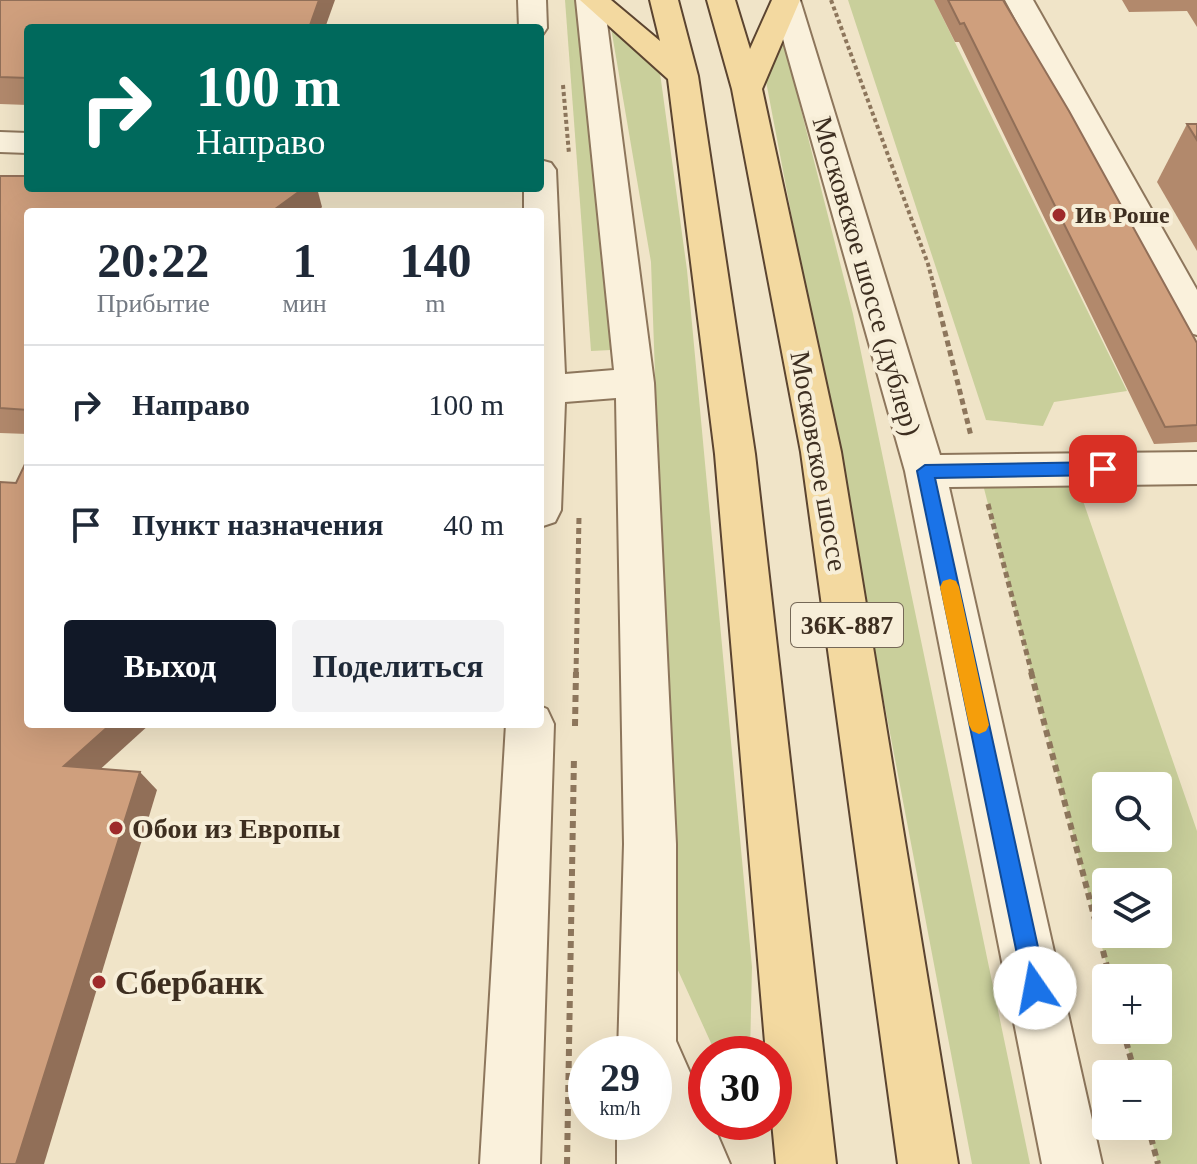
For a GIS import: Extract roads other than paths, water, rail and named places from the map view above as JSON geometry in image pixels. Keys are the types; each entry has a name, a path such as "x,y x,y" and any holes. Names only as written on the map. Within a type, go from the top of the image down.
{"main road":[{"path":"592,0 683,76"},
{"name":"36К-887","path":"664,0 683,76 735,454 806,1164"},
{"name":"Московское шоссе","path":"721,0 747,89 821,452 928,1164"},
{"path":"747,89 786,0"}],"street":[{"path":"532,0 533,24"},
{"path":"592,0 635,383 650,844 650,1036"},
{"name":"Московское шоссе (дублер)","path":"786,0 925,471 1072,1164"},
{"path":"1019,0 1197,322"},
{"path":"0,142 24,143"},
{"path":"555,169 546,389 559,507"},
{"path":"546,389 635,383"},
{"path":"925,471 1197,468"},
{"path":"510,1164 560,736"},
{"path":"672,1101 700,1164"},
{"path":"647,1140 647,1164"}],"place":[{"name":"Ив Роше","path":"1059,215"},
{"name":"Обои из Европы","path":"116,828"},
{"name":"Сбербанк","path":"99,982"}]}
